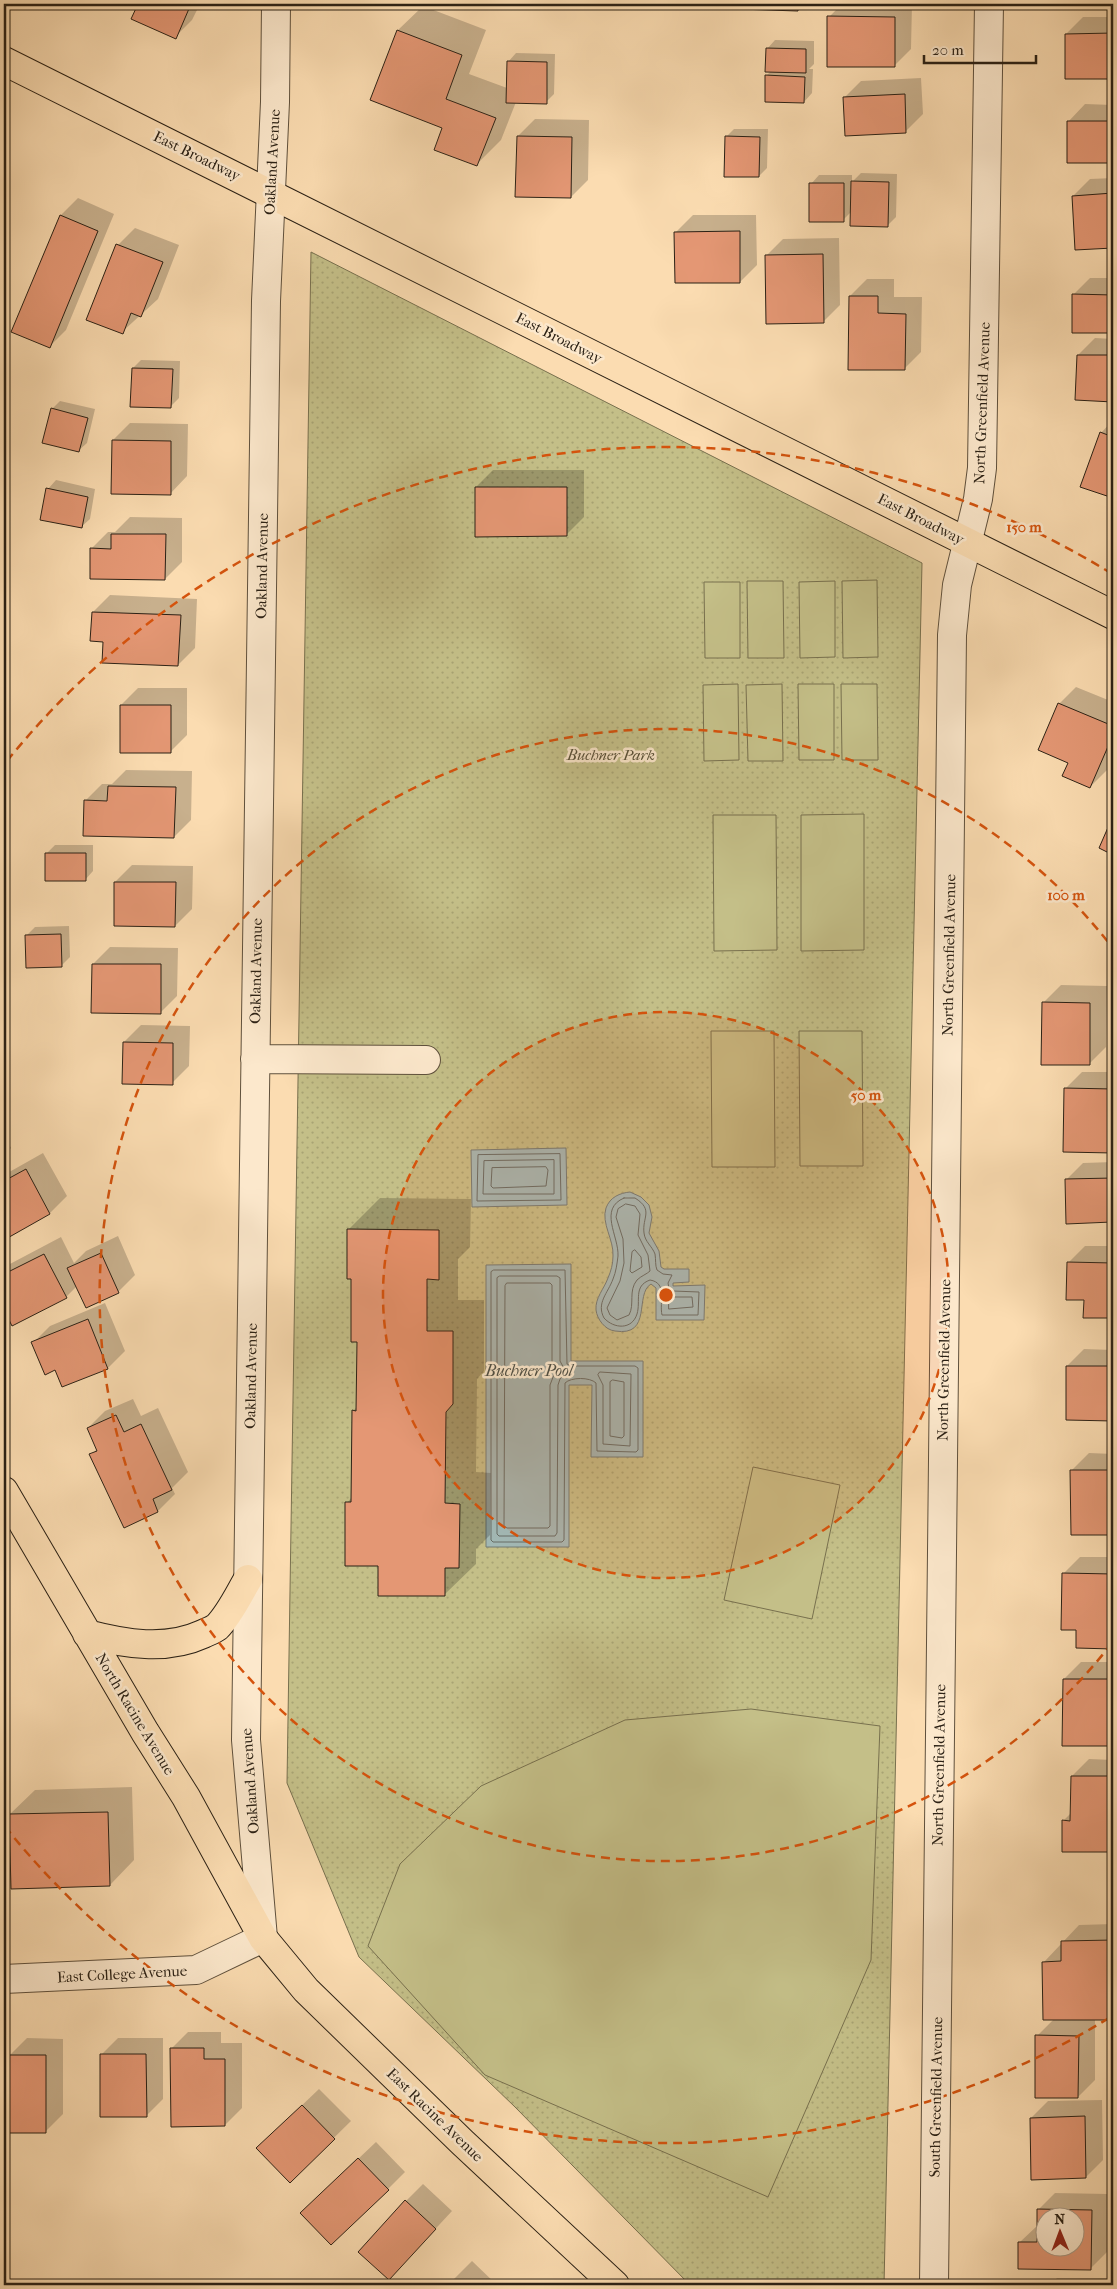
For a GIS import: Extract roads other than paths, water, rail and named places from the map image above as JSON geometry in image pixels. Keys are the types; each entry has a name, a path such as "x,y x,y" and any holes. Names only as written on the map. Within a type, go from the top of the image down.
{"main road":[{"name":"East Broadway","path":"4,61 1113,615"},
{"name":"North Racine Avenue","path":"4,1491 87,1634 186,1797 263,1938"},
{"path":"87,1634 144,1645 174,1643 197,1637 216,1628 248,1579"},
{"name":"East Racine Avenue","path":"263,1938 306,1990 462,2142 615,2285"}],"street":[{"name":"Oakland Avenue","path":"263,1938 246,1740 266,321 275,102 276,4"},
{"name":"North Greenfield Avenue","path":"938,1910 952,635 957,585 978,499 982,468 989,4"},
{"path":"255,1059 426,1060"},
{"name":"South Greenfield Avenue","path":"934,2285 938,1910"},
{"name":"East College Avenue","path":"4,1979 196,1970 263,1938"}],"water":[{"path":"566,1148 567,1205 472,1207 471,1150"},
{"path":"630,1192 641,1197 649,1205 652,1217 649,1233 659,1251 661,1267 664,1269 689,1269 689,1282 673,1283 673,1286 705,1285 704,1320 656,1320 656,1288 651,1284 646,1289 639,1321 634,1328 627,1331 615,1331 608,1329 600,1320 596,1310 597,1301 609,1275 613,1259 612,1244 605,1220 606,1208 616,1196"},
{"name":"Buchner Pool","path":"571,1264 571,1361 643,1361 643,1457 591,1457 592,1385 569,1385 569,1547 486,1547 486,1265"}],"park label":[{"name":"Buchner Park","path":"611,755"}]}
